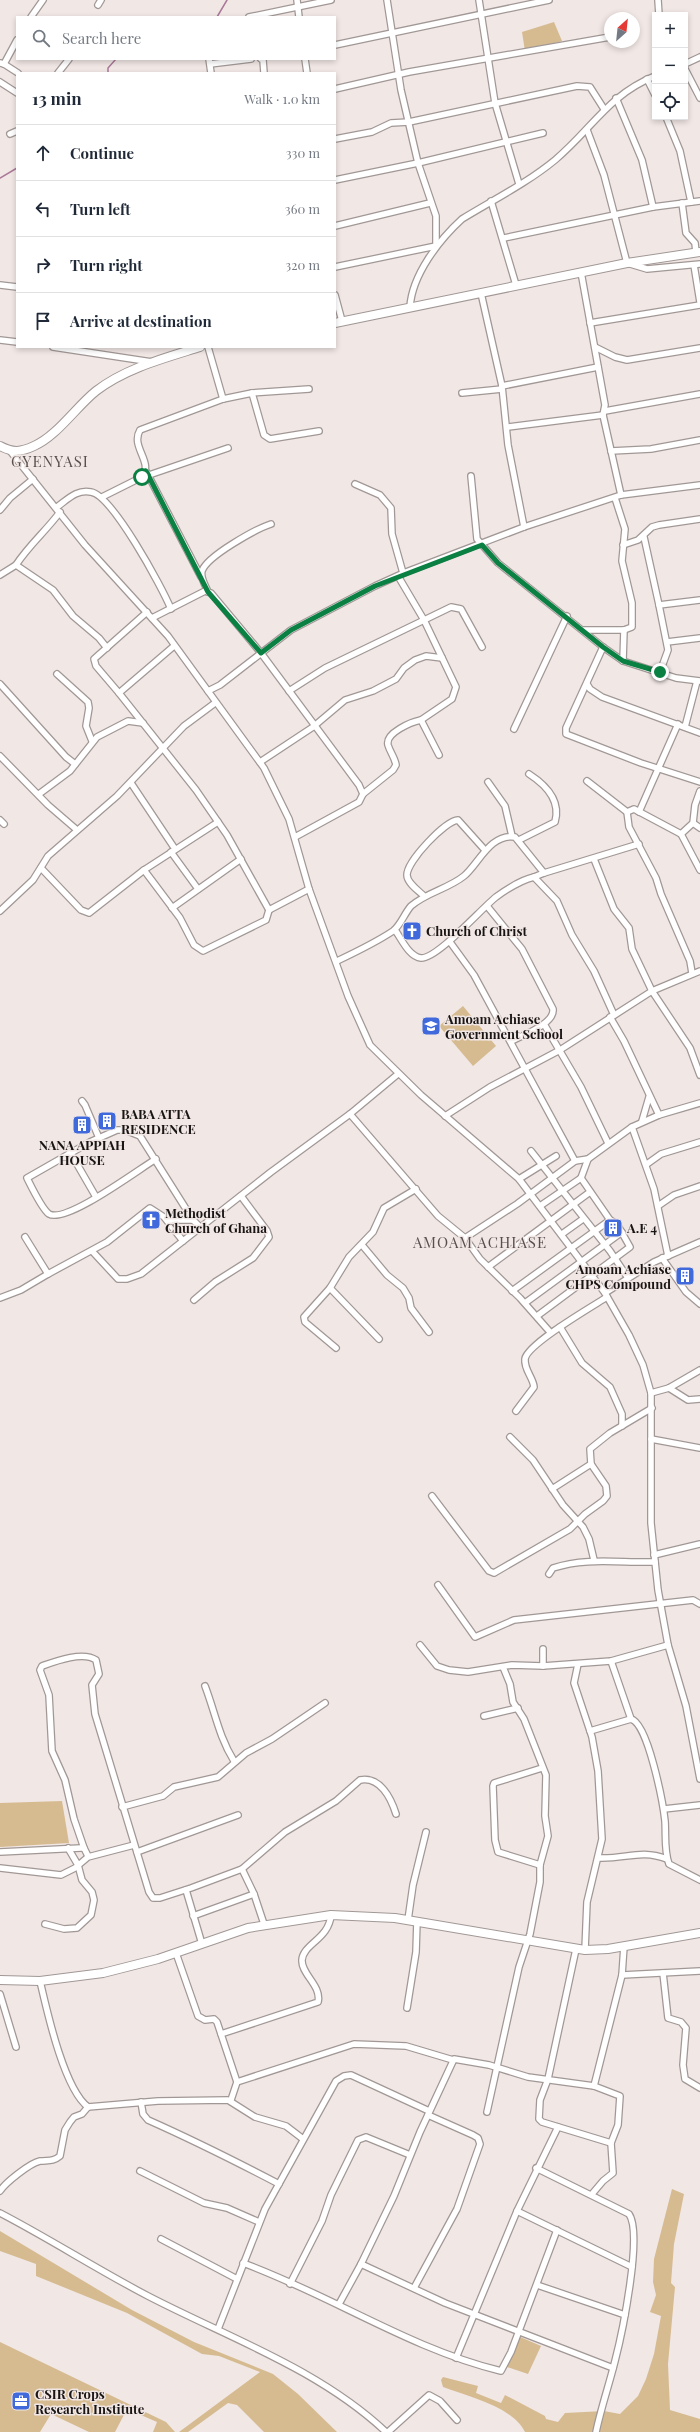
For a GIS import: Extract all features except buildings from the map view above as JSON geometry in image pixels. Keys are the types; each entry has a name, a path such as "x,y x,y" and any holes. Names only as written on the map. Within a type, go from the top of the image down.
{"street":[{"path":"32,16 43,0"},
{"path":"297,0 299,16"},
{"path":"254,16 331,0"},
{"path":"387,0 399,75 418,163 430,204 436,216 436,246"},
{"path":"479,0 495,103 519,184"},
{"path":"336,45 549,0"},
{"path":"658,0 659,12"},
{"path":"336,90 399,75 604,38"},
{"path":"16,42 2,63 16,72"},
{"path":"688,63 700,58"},
{"path":"59,72 68,60"},
{"path":"211,72 210,61 230,60"},
{"path":"263,60 264,72"},
{"path":"305,60 307,72"},
{"path":"688,75 700,98"},
{"path":"410,307 415,287 436,246 462,219 556,159 587,130 604,109 616,98 652,77"},
{"path":"647,79 652,89"},
{"path":"0,82 16,92"},
{"path":"336,139 372,132 391,123 409,122 495,103 587,86 604,109"},
{"path":"616,98 642,160 653,207"},
{"path":"667,120 680,151 691,202"},
{"path":"587,130 604,175 627,263"},
{"path":"10,134 16,131"},
{"path":"336,180 418,163 543,133"},
{"path":"491,201 504,238 516,286"},
{"path":"504,238 653,207 700,201"},
{"path":"336,304 338,322 627,263 698,252 696,243 686,233 682,203"},
{"path":"336,226 430,204"},
{"path":"336,267 436,246"},
{"path":"590,323 700,304 697,265 647,269 627,263"},
{"path":"581,272 623,520 622,561 633,614 632,627 624,630 584,630"},
{"path":"0,285 16,288"},
{"path":"481,293 502,387 508,427 508,445 524,527"},
{"path":"0,340 16,342"},
{"path":"60,348 154,362"},
{"path":"11,452 20,452 36,446 49,437 98,389 154,362 197,348"},
{"path":"208,348 223,399"},
{"path":"595,348 627,360 700,348"},
{"path":"462,393 502,387 598,367"},
{"path":"309,389 252,393 223,399 140,430 137,444 147,467 147,473 202,577 208,592 261,653 314,727 341,758 363,794"},
{"path":"252,393 264,435 267,438 277,439 319,431"},
{"path":"508,427 604,413 700,394"},
{"path":"611,451 651,449 700,440"},
{"path":"0,446 11,452 85,545 152,618 260,762 280,797 295,837 309,889 336,961 363,1032 378,1055 445,1116 519,1179 583,1261 591,1275 606,1295 636,1350 651,1393 651,1523 660,1604 668,1645 698,1752 700,1779"},
{"path":"102,497 147,473 228,448"},
{"path":"471,476 477,539 498,563 532,592 567,616 603,647 623,661 676,678 698,681 685,727"},
{"path":"0,510 10,498 33,478"},
{"path":"295,837 359,802 363,794 393,770 396,765 387,744 388,738 392,734 421,720 452,699 456,687 401,574 392,534 391,508 380,495 355,484"},
{"path":"208,691 220,685 291,630 401,574 482,545 524,527 618,497 700,485"},
{"path":"0,575 16,565 26,548 49,528 58,510 80,492 93,492 110,504 171,608"},
{"path":"623,545 644,537 652,527 700,519"},
{"path":"202,577 202,571 213,558 271,524"},
{"path":"644,537 666,642 665,661 660,672"},
{"path":"16,565 53,590 73,616 99,638 107,648"},
{"path":"152,618 201,593 208,592"},
{"path":"659,605 700,600"},
{"path":"289,691 325,668 451,607 461,609 482,647"},
{"path":"144,870 172,908 194,945 203,951 266,920 269,910 241,859 218,822 165,748 132,711 96,666 94,659 147,612"},
{"path":"514,729 567,616"},
{"path":"623,661 624,630"},
{"path":"666,642 700,638"},
{"path":"119,693 174,646"},
{"path":"603,647 566,728 566,734 620,756 700,782"},
{"path":"260,762 314,727 346,700 373,691 396,679 404,668 414,660 426,656 442,658"},
{"path":"57,674 88,702 89,708 86,726 92,741"},
{"path":"0,684 66,757 75,764"},
{"path":"587,684 590,689 602,697 700,733"},
{"path":"0,911 33,880 48,856 131,783 184,726 215,703"},
{"path":"128,721 132,711"},
{"path":"421,720 439,755"},
{"path":"39,794 63,778 92,741 128,721 143,723"},
{"path":"639,812 678,724"},
{"path":"0,756 39,794 48,806 77,830"},
{"path":"519,840 555,822 558,812 554,799 543,783 529,774"},
{"path":"587,781 627,812 629,827 656,878 661,894 690,961 692,973"},
{"path":"488,782 505,806 512,836 519,840 544,873"},
{"path":"131,783 198,890"},
{"path":"681,834 693,823 695,805 700,791"},
{"path":"627,812 634,809 681,834 700,870"},
{"path":"424,896 409,881 407,872 417,855 444,826 452,821 458,820 484,849"},
{"path":"41,868 81,910 88,913 144,870 218,822"},
{"path":"693,823 700,828"},
{"path":"336,961 369,946 394,930 411,907 424,896 464,877 484,849 512,836"},
{"path":"394,930 412,955 420,958 425,957 450,942 455,934 496,898 534,877 639,844"},
{"path":"172,908 241,859"},
{"path":"594,859 614,909 629,928 632,949 652,991 690,1048 700,1075"},
{"path":"534,877 557,901 572,935 594,971 612,1016 659,1115"},
{"path":"269,910 309,889"},
{"path":"487,906 522,949 543,986 553,1013 544,1024 512,1041"},
{"path":"450,942 474,975 512,1041 575,1161"},
{"path":"445,1116 490,1087 560,1050 652,991 692,973 700,971"},
{"path":"544,1024 595,1114 608,1143"},
{"path":"92,1251 115,1277 122,1280 141,1274 350,1114 398,1074"},
{"path":"642,1121 650,1094"},
{"path":"82,1101 99,1138"},
{"path":"465,1238 531,1194 575,1161 588,1159 608,1143 642,1121 700,1103"},
{"path":"350,1114 438,1216 465,1238 488,1267 525,1303 550,1332"},
{"path":"632,1127 647,1164 658,1206 665,1257 686,1292 700,1304"},
{"path":"156,1159 77,1208 59,1215 50,1214 45,1210 28,1176 70,1152 117,1130 131,1131 138,1135 156,1159 193,1220 201,1228"},
{"path":"647,1164 668,1152 700,1142"},
{"path":"531,1151 615,1258 628,1278"},
{"path":"70,1152 96,1197"},
{"path":"519,1179 556,1156"},
{"path":"540,1206 581,1178 588,1159"},
{"path":"537,1316 630,1247 617,1224 610,1220 581,1178"},
{"path":"658,1206 674,1195 700,1186"},
{"path":"336,1348 303,1320 330,1288 349,1257 373,1232 384,1208 416,1189"},
{"path":"488,1267 573,1206 590,1192"},
{"path":"194,1300 215,1282 253,1258 269,1237 267,1231 241,1196"},
{"path":"0,1298 21,1290 92,1251 119,1234 150,1208 168,1220 183,1241"},
{"path":"562,1234 583,1219"},
{"path":"168,1220 193,1220"},
{"path":"512,1291 610,1220"},
{"path":"525,1303 622,1232"},
{"path":"25,1237 48,1274"},
{"path":"516,1411 534,1387 526,1367 526,1356 550,1332 560,1327 628,1278 665,1257 700,1242"},
{"path":"362,1244 387,1275 403,1288 409,1298 411,1308 430,1332"},
{"path":"330,1288 379,1339"},
{"path":"560,1327 582,1363 610,1387 622,1414 622,1426"},
{"path":"651,1393 668,1388 700,1370"},
{"path":"668,1388 688,1400 700,1399"},
{"path":"432,1496 492,1573 550,1542 579,1522 585,1514 603,1501 607,1492 606,1486 591,1464 589,1455 592,1447 622,1426 652,1408"},
{"path":"510,1438 533,1460 552,1490 579,1522 587,1534 594,1560"},
{"path":"651,1439 700,1448"},
{"path":"552,1490 591,1464"},
{"path":"654,1555 700,1544"},
{"path":"549,1574 553,1568 566,1563 594,1560 655,1562"},
{"path":"438,1585 476,1637 514,1620 693,1600 700,1604"},
{"path":"420,1645 432,1661 442,1668 468,1672 518,1665 543,1666 610,1661 668,1645"},
{"path":"543,1649 543,1666"},
{"path":"88,1856 74,1819 65,1780 52,1751 51,1715 48,1694 40,1670 42,1666 78,1657 90,1657 96,1660 99,1674 92,1685 94,1706 122,1807 149,1892 153,1898 160,1898 186,1890 242,1869 285,1832 336,1801 360,1780 368,1780 387,1792 396,1814"},
{"path":"610,1661 631,1718 640,1726 646,1738 664,1809 668,1858 672,1866 700,1880"},
{"path":"578,1664 574,1683 590,1731 599,1780 602,1846 587,1902 585,1950"},
{"path":"487,2112 518,1974 527,1942 540,1882 540,1865 548,1836 545,1816 546,1775 524,1719 513,1702 510,1684 503,1667"},
{"path":"205,1686 216,1716 218,1732 234,1762"},
{"path":"122,1807 163,1796 174,1787 218,1777 224,1774 234,1762 325,1703"},
{"path":"484,1716 518,1708"},
{"path":"590,1731 631,1718"},
{"path":"540,1865 498,1852 495,1840 493,1786 494,1783 542,1768"},
{"path":"664,1809 700,1805"},
{"path":"137,1852 238,1815"},
{"path":"407,2008 416,1952 413,1921 413,1885 426,1832"},
{"path":"0,1868 56,1876 65,1874 78,1866 88,1856 115,1852 134,1845"},
{"path":"45,1924 64,1929 77,1928 94,1910 94,1896 82,1880 78,1866 68,1848"},
{"path":"0,1852 84,1848"},
{"path":"599,1858 623,1858 639,1853 654,1854 668,1858"},
{"path":"242,1869 254,1894 264,1924"},
{"path":"186,1890 202,1944"},
{"path":"193,1916 254,1894"},
{"path":"221,2034 318,2002 312,1980 303,1968 302,1960 311,1945 324,1935 331,1915"},
{"path":"0,1980 40,1981 103,1973 176,1953 264,1924 331,1915 413,1921 527,1942 585,1950 624,1946 700,1933"},
{"path":"594,2086 622,1975 624,1946"},
{"path":"576,1949 548,2079 540,2100 539,2119 558,2127 611,2143"},
{"path":"176,1953 198,2016 205,2020 216,2020 236,2082 231,2100"},
{"path":"622,1975 700,1970"},
{"path":"663,1973 668,2018 681,2022 686,2028 683,2055 684,2075 688,2081 700,2088"},
{"path":"40,1981 69,2081 80,2100 88,2107"},
{"path":"0,1994 16,2047"},
{"path":"236,2082 354,2044 406,2046 453,2060 460,2058 528,2076 594,2086 620,2096 618,2125 611,2143 613,2173 603,2181 592,2194"},
{"path":"339,2304 361,2264 394,2196 428,2113 453,2060"},
{"path":"218,2329 259,2222 336,2081 346,2075 351,2075 473,2135 478,2138 480,2144 457,2209 414,2288"},
{"path":"0,2191 5,2184 28,2167 39,2161 53,2160 60,2156 66,2130 72,2119 82,2114 88,2107 141,2102 231,2100 255,2117 290,2128 303,2139"},
{"path":"141,2102 143,2114 148,2120 202,2144 213,2152 227,2157 279,2184"},
{"path":"456,2358 517,2211 536,2168 558,2127"},
{"path":"290,2284 320,2226 331,2195 358,2140 366,2137 410,2155"},
{"path":"536,2168 592,2194 629,2214 634,2223 632,2266 625,2315 596,2432"},
{"path":"140,2171 204,2203 227,2208 259,2222"},
{"path":"517,2211 632,2266"},
{"path":"0,2213 146,2295 218,2329 340,2395 365,2412 387,2432 429,2395 440,2401 457,2420"},
{"path":"244,2263 339,2304 456,2358 500,2371 519,2331 557,2230"},
{"path":"161,2239 237,2279"},
{"path":"361,2264 474,2314 613,2368"},
{"path":"537,2285 625,2315"}],"shaded area":[{"path":"554,22 562,41 525,51 522,32"},
{"path":"463,1006 496,1046 473,1066 439,1026"},
{"path":"62,1801 69,1843 0,1847 0,1803"},
{"path":"672,2189 684,2194 674,2244 671,2283 675,2287 668,2364 670,2410 700,2419 700,2432 525,2432 519,2423 500,2409 443,2387 441,2380 443,2377 478,2386 476,2393 501,2403 505,2395 545,2416 546,2419 558,2422 565,2413 604,2411 620,2414 638,2396 646,2379 654,2354 661,2316 650,2312 656,2295 653,2282 654,2259"},
{"path":"0,2231 132,2310 194,2342 273,2374 298,2394 337,2432 264,2432 237,2405 228,2403 188,2432 179,2432 260,2372 219,2356 202,2354 127,2313 36,2276 36,2264 0,2251"},
{"path":"518,2336 541,2346 528,2374 507,2367"},
{"path":"0,2342 166,2422 175,2432 153,2432 157,2422 127,2409 115,2432 89,2432 51,2414 40,2432 0,2432"}],"waterway":[{"path":"218,16 227,0"},
{"path":"108,72 108,68 115,60"},
{"path":"0,178 16,169"}],"place":[{"name":"Church of Christ","path":"412,931"},
{"name":"Amoam Achiase Government School","path":"431,1026"},
{"name":"BABA ATTA RESIDENCE","path":"107,1121"},
{"name":"NANA APPIAH HOUSE","path":"82,1125"},
{"name":"Methodist Church of Ghana","path":"151,1220"},
{"name":"A.E 4","path":"613,1228"},
{"name":"Amoam Achiase CHPS Compound","path":"685,1276"},
{"name":"CSIR Crops Research Institute","path":"21,2401"}],"district":[{"name":"GYENYASI","path":"50,462"},
{"name":"AMOAM ACHIASE","path":"480,1243"}],"route":[{"path":"142,477 146,471 202,577 208,592 213,595 261,653 268,646 291,630 301,627 375,586 406,572 482,545 498,563 532,592 560,611 603,647 623,661 660,672"}]}
